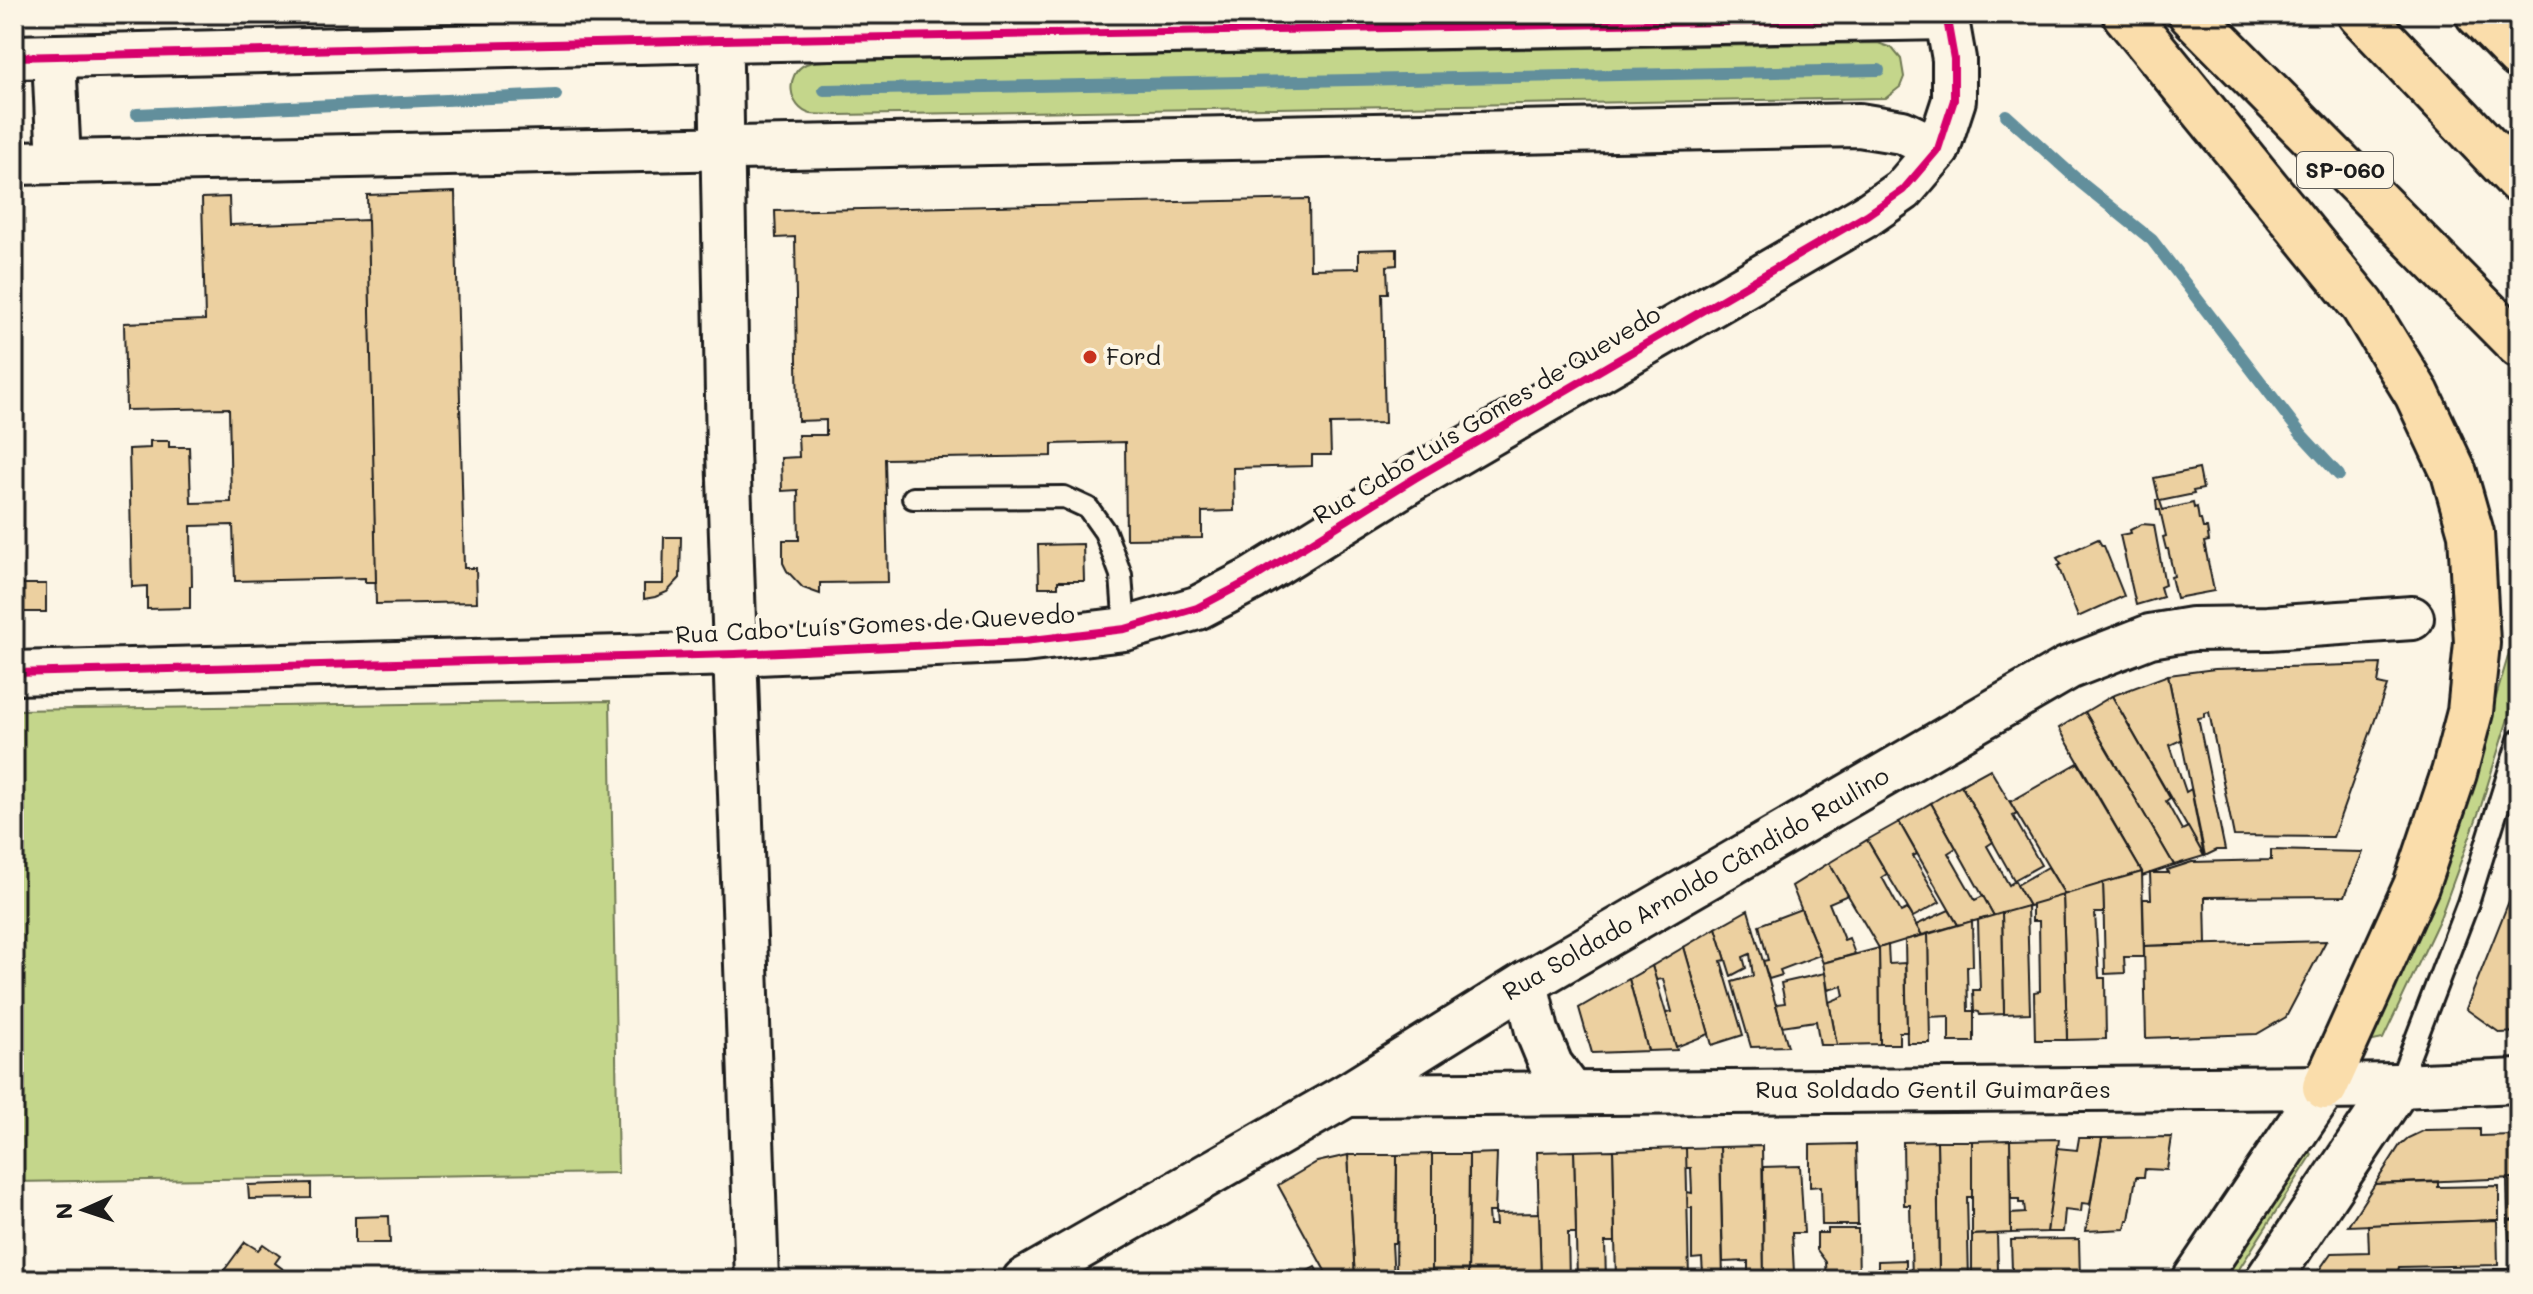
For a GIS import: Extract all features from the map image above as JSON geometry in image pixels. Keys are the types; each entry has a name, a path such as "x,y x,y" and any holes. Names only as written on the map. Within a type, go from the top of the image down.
{"highway":[{"path":"2125,14 2363,306 2417,394 2454,473 2471,533 2477,643 2470,712 2454,773 2416,886 2325,1087"},
{"name":"SP-060","path":"2191,14 2512,346"},
{"path":"2360,14 2519,181"},
{"path":"2478,14 2519,56"}],"main road":[{"name":"Rua Soldado Gentil Guimarães","path":"2325,1087 2398,1086"},
{"path":"2268,1280 2398,1086"},
{"path":"2195,1280 2325,1087"}],"street":[{"path":"14,163 1859,125 1902,132 1938,149 1954,100 1954,59 1947,16 720,27 34,57 59,162"},
{"path":"720,27 728,450 757,1280"},
{"name":"Rua Cabo Luís Gomes de Quevedo","path":"14,673 735,654 1024,641 1125,629 1197,608 1252,579 1415,478 1867,215 1903,190 1938,149"},
{"name":"Rua Soldado Arnoldo Cândido Raulino","path":"1024,1280 1347,1095 1526,983 2068,668 2150,636 2192,629 2268,628 2412,618"},
{"path":"1526,983 1537,1031 1551,1065 1572,1093"},
{"name":"Rua Soldado Gentil Guimarães","path":"2398,1086 2519,1081"},
{"name":"Rua Soldado Gentil Guimarães","path":"1347,1095 2325,1087"}],"lane":[{"path":"913,498 1064,497 1088,508 1105,532 1121,575 1125,629"},
{"path":"2398,1086 2468,903 2519,740"}],"green space":[{"path":"1878,43 1892,48 1901,59 1904,77 1900,87 1886,98 837,115 803,111 797,105 792,90 794,75 799,69 806,64 822,61"},
{"path":"2514,478 2519,480 2519,683 2481,806 2440,918 2383,1039 2369,1042 2485,734 2515,633 2518,583 2509,488"},
{"path":"610,701 618,1173 14,1182 14,710"},
{"path":"2307,1143 2312,1155 2232,1280 2202,1280"}],"building":[{"path":"455,192 464,568 476,568 477,602 376,604 367,195"},
{"path":"229,197 230,225 368,220 376,582 365,582 365,578 235,581 233,525 191,526 190,608 147,609 147,586 132,587 129,449 150,448 150,441 169,441 169,447 189,447 191,503 231,502 229,408 126,410 124,323 205,320 202,198"},
{"name":"Ford","path":"1309,199 1310,269 1359,268 1359,250 1397,249 1397,265 1387,266 1388,293 1382,293 1385,423 1330,424 1331,455 1312,455 1312,466 1233,468 1234,511 1202,512 1202,538 1126,539 1125,442 1052,444 1052,456 885,459 888,582 820,583 820,594 803,588 787,571 783,563 783,540 799,540 798,490 782,491 781,458 799,457 798,435 826,435 826,420 798,421 795,237 776,238 775,211"},
{"path":"2199,469 2203,489 2160,501 2163,510 2193,503 2194,508 2197,507 2199,520 2203,528 2207,528 2209,541 2204,542 2214,591 2176,598 2171,577 2174,576 2163,537 2166,536 2160,510 2157,510 2156,500 2159,500 2154,478"},
{"path":"2142,524 2154,525 2165,585 2160,587 2163,597 2136,605 2120,535 2131,533 2130,530"},
{"path":"664,537 681,537 680,578 667,592 644,599 644,584 663,584"},
{"path":"2098,539 2104,546 2124,596 2078,617 2057,558"},
{"path":"1083,544 1084,581 1058,581 1058,587 1039,587 1038,545"},
{"path":"14,584 46,584 46,612 14,612"},
{"path":"2381,664 2378,684 2387,686 2333,837 2234,836 2209,712 2198,718 2225,850 2205,856 2168,675 2215,669"},
{"path":"2168,675 2181,740 2170,745 2186,792 2191,789 2204,856 2112,696"},
{"path":"2112,696 2170,798 2166,801 2182,830 2188,827 2204,856 2174,865 2085,712"},
{"path":"2085,712 2174,865 2142,876 2059,728"},
{"path":"2078,763 2142,872 2065,895 2010,802"},
{"path":"1990,769 2017,814 2013,816 2041,865 2014,880 1961,785"},
{"path":"1961,785 1993,842 1987,846 2009,885 2015,881 2029,906 1994,916 1931,803"},
{"path":"1931,803 1956,848 1948,853 1975,900 1983,896 1994,916 1958,925 1899,822"},
{"path":"1899,822 1917,854 1913,856 1940,902 1913,917 1867,840"},
{"path":"1867,840 1887,874 1882,877 1901,912 1907,909 1922,935 1879,948 1829,863"},
{"path":"2271,850 2363,852 2345,896 2205,897 2206,944 2144,946 2143,899 2151,899 2150,873 2168,873 2167,870 2192,862 2271,860"},
{"path":"1829,863 1848,895 1829,903 1844,940 1849,938 1855,954 1823,963 1792,886"},
{"path":"2048,867 2065,895 2029,906 2017,885"},
{"path":"2142,872 2144,957 2124,957 2125,973 2105,974 2103,883"},
{"path":"2519,876 2519,1032 2500,1033 2466,1009"},
{"path":"2103,883 2104,913 2095,913 2099,978 2105,978 2106,1039 2067,1040 2063,895"},
{"path":"2063,895 2067,1040 2035,1040 2034,992 2040,991 2039,921 2032,921 2032,904"},
{"path":"2027,906 2030,1013 2004,1014 2002,913"},
{"path":"1801,909 1820,955 1780,970 1782,975 1769,979 1763,961 1768,960 1759,925"},
{"path":"1748,910 1788,1046 1751,1047 1732,982 1753,976 1750,954 1743,957 1746,968 1731,976 1716,928"},
{"path":"1949,910 1958,925 1922,935 1916,925"},
{"path":"2002,913 2004,1014 1980,1015 1974,1011 1973,990 1980,990 1978,920"},
{"path":"1972,921 1973,966 1967,966 1968,1011 1974,1011 1974,1042 1949,1042 1949,1016 1929,1017 1928,934"},
{"path":"1716,928 1726,960 1721,961 1743,1035 1712,1045 1684,947"},
{"path":"1928,934 1930,1043 1907,1043 1905,940"},
{"path":"2326,941 2286,1017 2257,1034 2146,1038 2144,946"},
{"path":"1888,945 1889,964 1905,963 1907,1032 1899,1032 1899,1044 1880,1044 1879,948"},
{"path":"1684,947 1709,1034 1676,1047 1666,1013 1672,1012 1663,979 1656,980 1652,966"},
{"path":"1879,948 1880,1044 1837,1045 1829,1002 1844,996 1842,986 1828,990 1823,963"},
{"path":"1652,966 1677,1050 1648,1051 1629,979"},
{"path":"1825,973 1837,1045 1820,1045 1816,1021 1782,1026 1776,1004 1785,1003 1781,983"},
{"path":"1629,979 1648,1051 1592,1053 1579,1008"},
{"path":"2480,1129 2480,1136 2513,1135 2514,1178 2375,1184 2400,1145 2408,1138 2425,1130"},
{"path":"2172,1137 2167,1170 2145,1169 2144,1177 2136,1177 2125,1229 2086,1231 2102,1138"},
{"path":"2079,1138 2102,1138 2090,1204 2082,1203 2081,1212 2065,1210 2063,1232 2047,1232 2057,1148 2077,1150"},
{"path":"2059,1139 2047,1232 2011,1233 2011,1214 2025,1213 2024,1203 2011,1199 2010,1140"},
{"path":"2010,1140 2011,1233 1972,1235 1972,1141"},
{"path":"1937,1141 1972,1141 1972,1197 1967,1197 1969,1280 1939,1280"},
{"path":"1937,1141 1939,1280 1912,1280 1910,1205 1904,1205 1903,1142"},
{"path":"1856,1144 1858,1225 1822,1225 1821,1186 1810,1187 1810,1145"},
{"path":"1762,1146 1764,1279 1748,1279 1748,1261 1723,1262 1720,1147"},
{"path":"1720,1147 1723,1280 1689,1280 1689,1275 1703,1275 1702,1258 1692,1259 1692,1208 1688,1208 1687,1192 1692,1193 1691,1168 1686,1168 1686,1148"},
{"path":"1686,1148 1689,1280 1616,1280 1613,1150"},
{"path":"1613,1150 1615,1242 1605,1242 1606,1280 1577,1280 1574,1151"},
{"path":"1574,1151 1576,1233 1568,1233 1569,1280 1541,1280 1537,1152"},
{"path":"1497,1153 1495,1212 1488,1212 1489,1225 1496,1225 1495,1214 1539,1213 1541,1280 1468,1280 1469,1154"},
{"path":"1432,1154 1469,1154 1468,1280 1432,1280"},
{"path":"1432,1154 1432,1280 1396,1280 1397,1155"},
{"path":"1348,1155 1397,1155 1396,1243 1392,1243 1394,1280 1355,1280"},
{"path":"1348,1155 1355,1280 1330,1280 1278,1185 1317,1162"},
{"path":"1800,1166 1804,1233 1792,1233 1794,1273 1802,1272 1802,1280 1764,1280 1763,1167"},
{"path":"2519,1178 2519,1219 2508,1220 2507,1179"},
{"path":"2438,1182 2438,1187 2499,1186 2499,1220 2348,1226 2375,1184"},
{"path":"311,1183 311,1198 249,1199 248,1185"},
{"path":"389,1216 390,1243 355,1243 355,1217"},
{"path":"2519,1219 2519,1240 2509,1240 2508,1220"},
{"path":"2497,1220 2498,1265 2317,1273 2331,1253 2369,1252 2368,1225"},
{"path":"1828,1229 1858,1229 1859,1280 1827,1280 1826,1262 1817,1250 1817,1233 1828,1233"},
{"path":"1997,1234 1998,1270 2012,1270 2011,1240 2079,1239 2080,1280 1972,1280 1972,1235"},
{"path":"245,1242 258,1250 263,1244 280,1256 275,1263 291,1275 287,1280 225,1280 220,1276"},
{"path":"1906,1260 1906,1280 1878,1280 1878,1261"},
{"path":"1315,1267 1322,1280 1294,1278"},
{"path":"2494,1269 2519,1269 2519,1280 2494,1278"},
{"path":"2453,1270 2453,1280 2312,1280 2317,1273"}],"waterway":[{"path":"824,90 1879,70"},
{"path":"137,114 556,95"},
{"path":"2006,115 2080,182 2152,240 2301,434 2339,475"}],"cycle path":[{"path":"14,673 735,654 1024,641 1125,629 1197,608 1252,579 1415,478 1867,215 1903,190 1938,149 1954,100 1954,59 1946,14"},
{"path":"14,57 721,40 1947,18"}],"place":[{"name":"Ford","path":"1090,357"}]}
